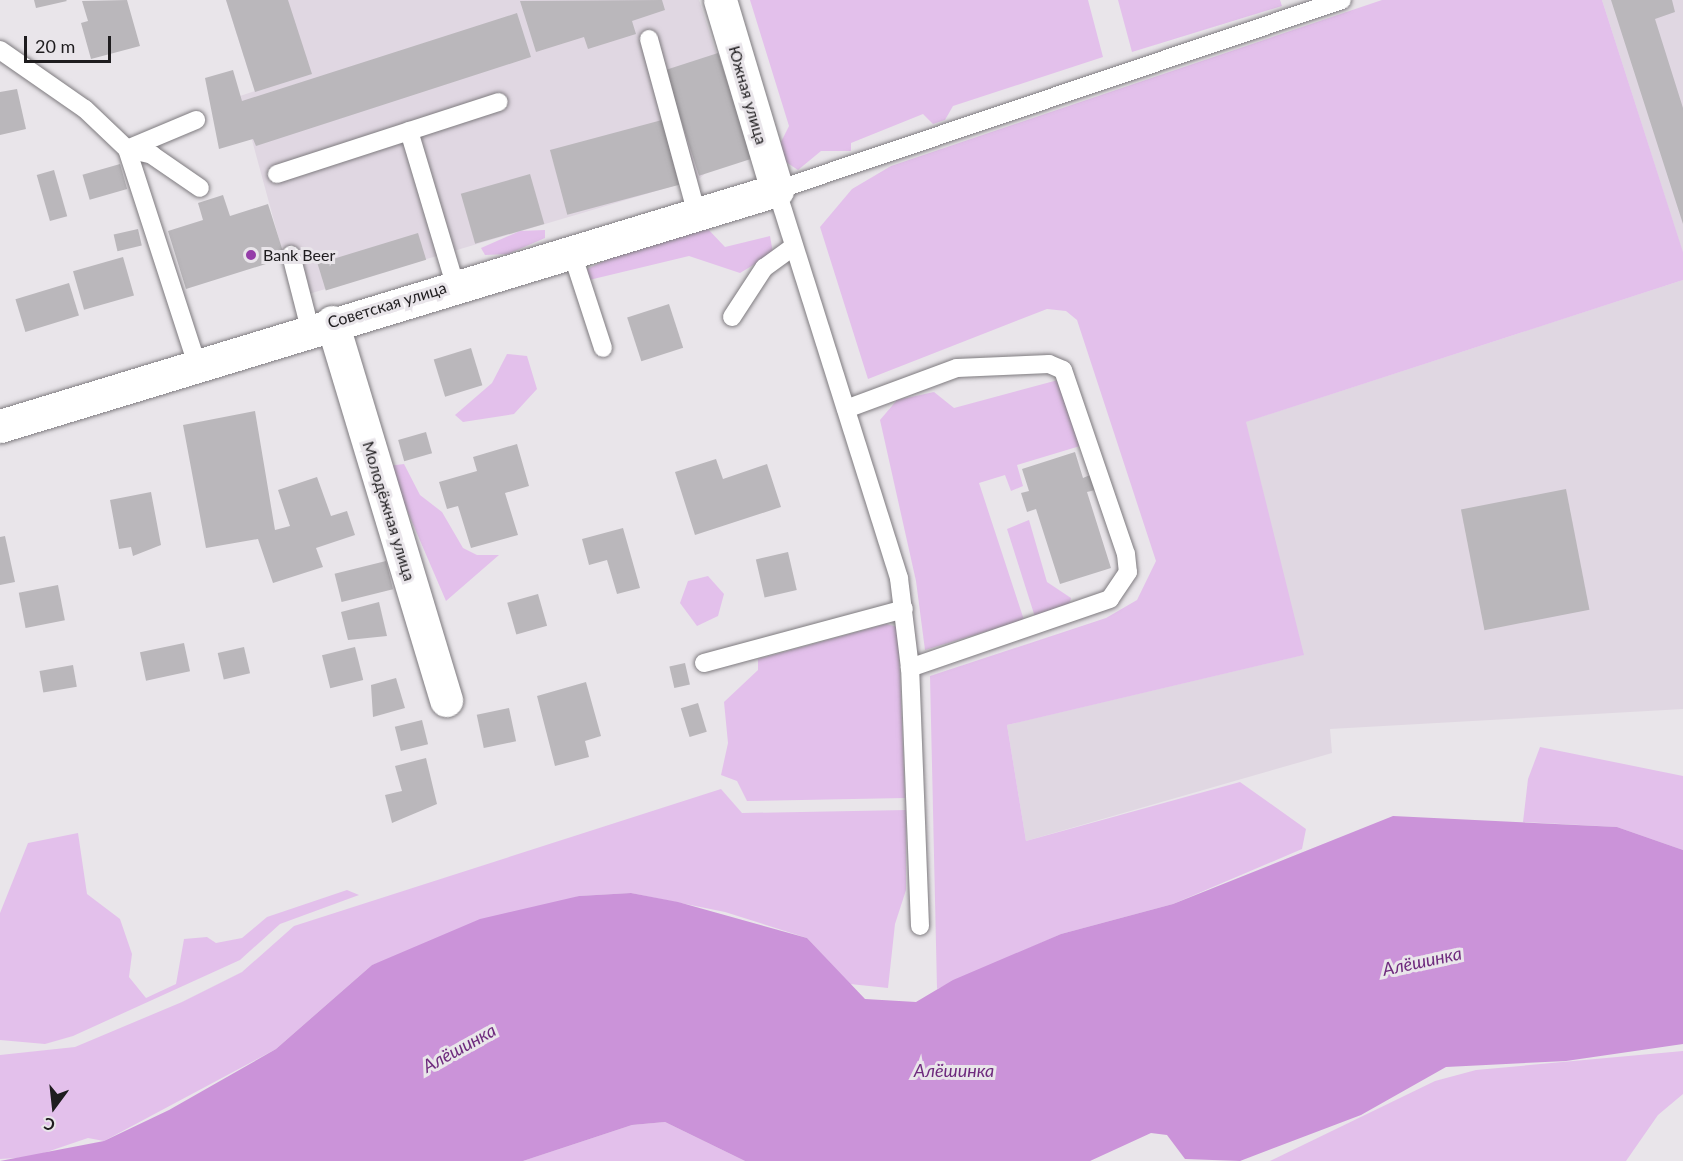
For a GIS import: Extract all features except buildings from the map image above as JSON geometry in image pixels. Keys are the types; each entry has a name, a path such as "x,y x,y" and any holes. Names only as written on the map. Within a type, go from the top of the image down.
{"street":[{"name":"Южная улица","path":"720,0 777,190"},
{"name":"Советская улица","path":"0,426 454,284 777,190"},
{"name":"Молодёжная улица","path":"321,326 446,700"}],"lane":[{"path":"920,926 910,668 904,609 891,542 846,409 777,190 1342,0"},
{"path":"649,39 697,214"},
{"path":"0,50 85,109 128,149 152,155 200,188"},
{"path":"277,174 499,102"},
{"path":"128,149 196,120"},
{"path":"409,130 454,284"},
{"path":"128,149 197,365"},
{"path":"732,317 764,268 794,246"},
{"path":"571,250 603,348"},
{"path":"291,255 321,326"},
{"path":"846,409 957,368 1049,364 1063,370 1126,554 1128,572 1110,599 910,668"},
{"path":"704,663 904,609"}],"shaded area":[{"path":"226,0 699,0 744,139 700,178 295,298 240,96 255,91"},
{"path":"750,0 1088,0 1103,57 953,106 945,120 933,124 923,114 851,143 851,151 821,151 798,170 786,162 779,146 789,126"},
{"path":"1118,0 1280,0 1282,6 1132,52"},
{"path":"1382,0 1602,0 1683,252 1683,280 1246,422 1304,655 1007,725 1026,841 1240,782 1306,829 1302,849 1173,904 1061,934 937,989 930,676 1106,618 1137,600 1156,561 1077,320 1066,311 1047,309 868,379 820,227 852,189 891,166"},
{"path":"1602,0 1683,0 1683,253"},
{"path":"706,227 725,247 770,236 773,253 740,273 689,256 585,281 587,269 661,235"},
{"path":"545,230 545,238 508,254 485,255 481,248 520,231"},
{"path":"1683,280 1683,709 1330,729 1332,753 1026,841 1007,725 1303,655 1245,422"},
{"path":"507,354 527,356 537,389 514,414 463,422 455,415 492,383"},
{"path":"1058,380 1080,446 1017,465 1023,486 1011,491 1005,475 979,483 1024,620 925,650 916,581 880,420 897,400 934,392 954,408"},
{"path":"404,464 420,495 442,512 463,548 477,555 499,555 446,601 388,466"},
{"path":"1029,520 1047,582 1071,598 1069,605 1035,617 1007,529"},
{"path":"708,576 724,594 718,616 697,626 680,603 688,581"},
{"path":"886,624 898,627 905,798 747,801 737,781 721,775 728,743 724,702 758,670 758,659"},
{"path":"1540,747 1683,776 1683,850 1617,827 1523,822 1528,779"},
{"path":"721,789 742,813 906,810 906,890 895,924 888,988 850,984 807,938 725,912 631,893 579,896 372,965 276,1049 104,1141 88,1138 32,1157 0,1159 0,1055 75,1047 182,1002 242,972 294,926"},
{"path":"78,833 87,894 120,919 132,954 129,977 146,998 176,984 184,939 207,937 216,943 242,938 267,917 347,890 359,895 280,924 240,960 73,1036 45,1044 0,1040 0,913 28,843"},
{"path":"1683,1051 1683,1094 1658,1115 1626,1161 1270,1161 1435,1081 1476,1070"},
{"path":"665,1122 745,1161 523,1161 632,1125"}],"water":[{"name":"Алёшинка","path":"1393,816 1617,827 1683,850 1683,1044 1566,1061 1446,1067 1361,1115 1240,1161 1185,1159 1167,1135 1151,1133 1090,1161 745,1161 665,1122 632,1125 523,1161 0,1161 104,1141 169,1110 276,1049 372,965 480,919 579,896 631,893 678,902 807,938 865,999 916,1002 953,980 1061,934 1173,904"}],"place":[{"name":"Bank Beer","path":"251,255"}]}
